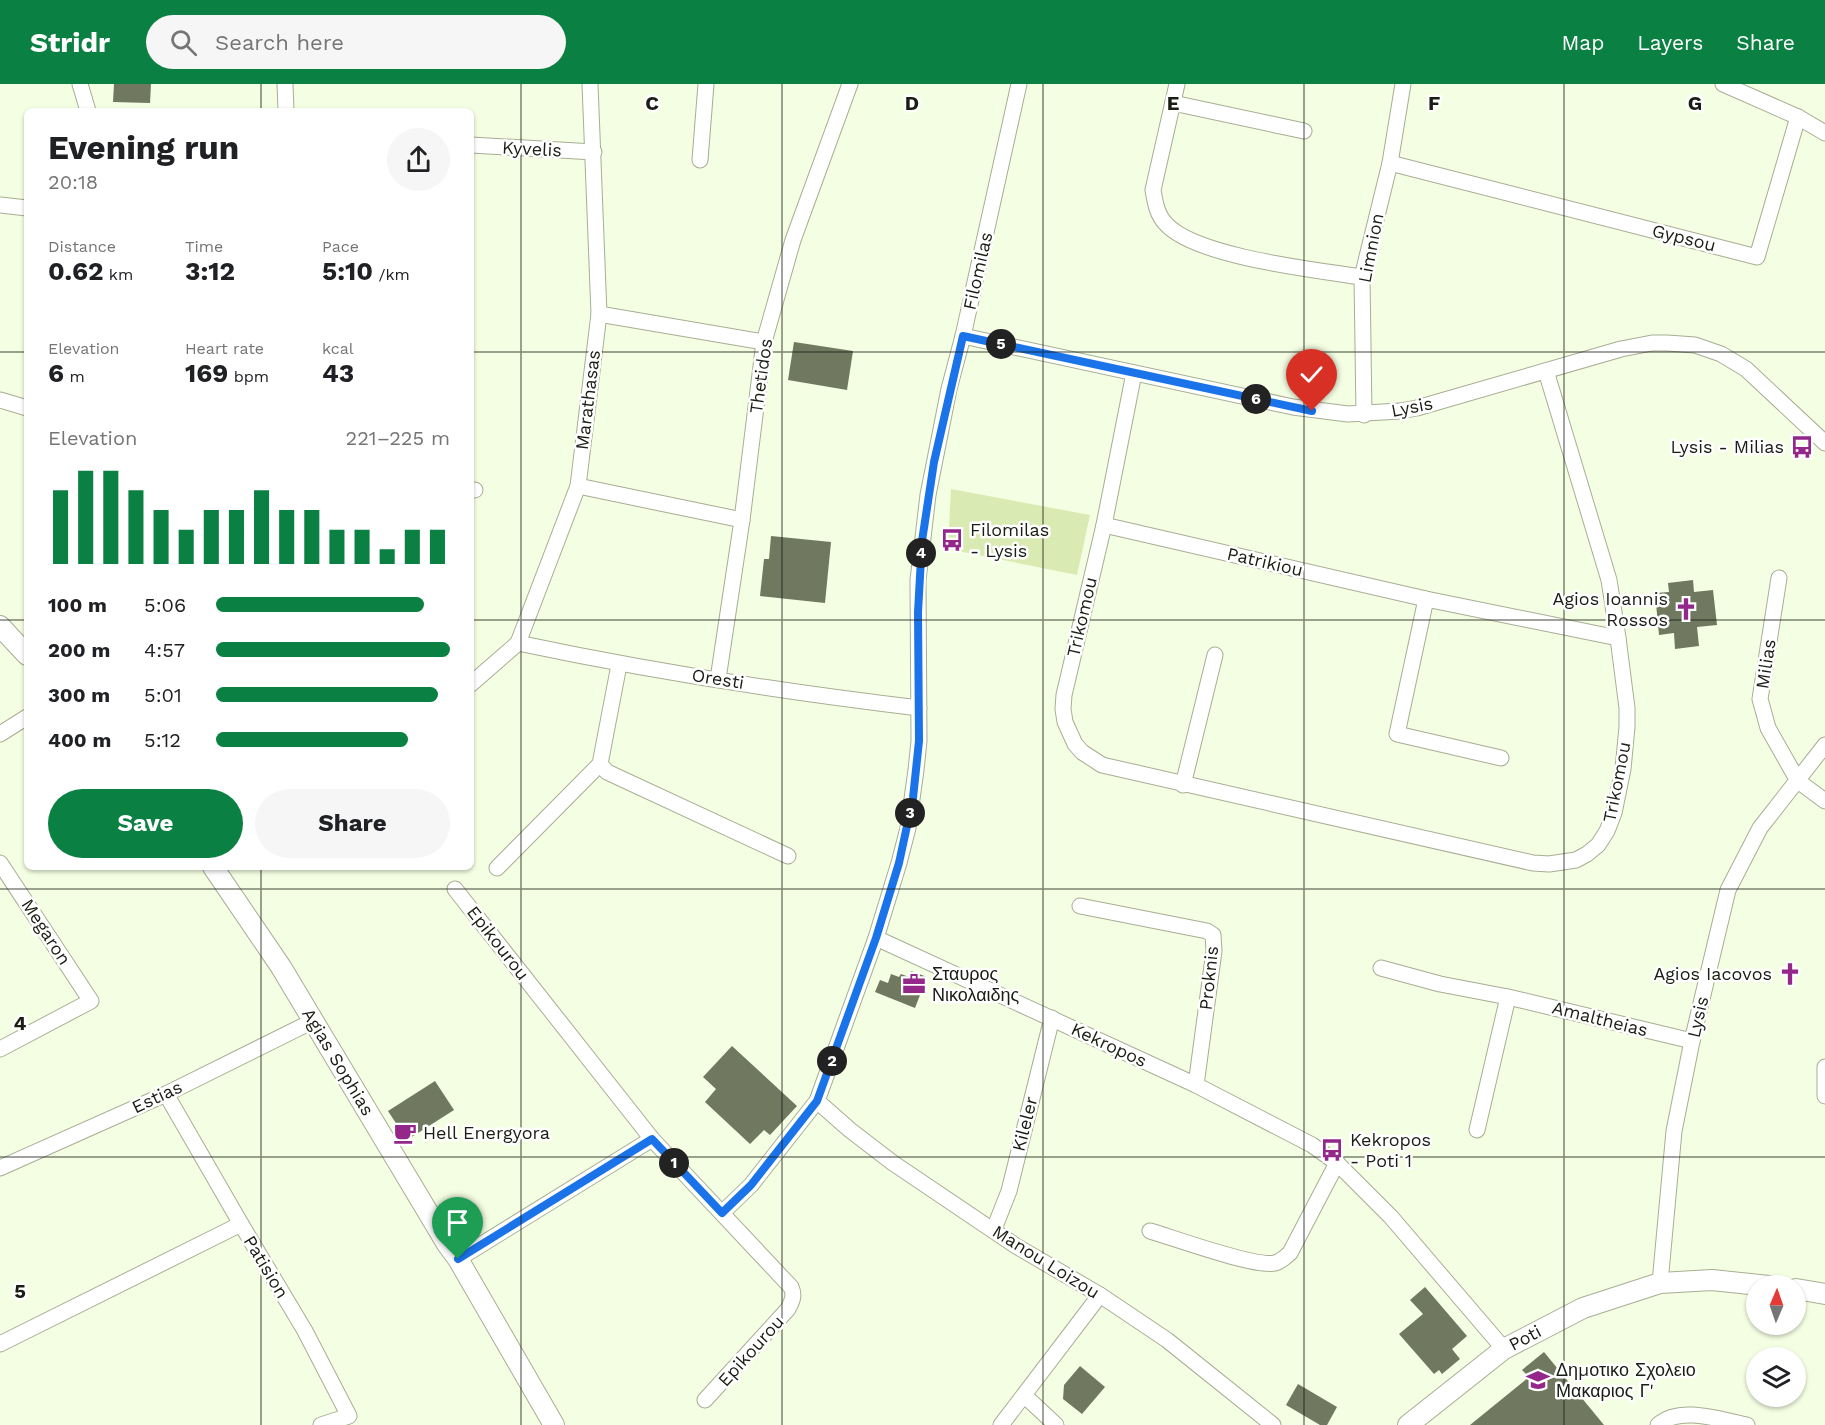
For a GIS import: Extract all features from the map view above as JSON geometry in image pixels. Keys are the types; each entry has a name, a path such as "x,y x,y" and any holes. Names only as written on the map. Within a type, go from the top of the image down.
{"street":[{"path":"80,84 87,108"},
{"path":"285,84 286,108"},
{"name":"Marathasas","path":"474,681 518,643 578,486 599,314 590,84"},
{"path":"700,160 706,84"},
{"name":"Thetidos","path":"718,679 742,520 764,342 793,240 850,84"},
{"name":"Filomilas","path":"722,1213 751,1185 817,1101 876,938 899,863 908,828 916,770 919,708 918,612 922,541 934,462 1019,84"},
{"path":"1177,84 1153,190 1155,205 1165,224 1186,240 1242,257 1362,278"},
{"name":"Limnion","path":"1364,415 1362,278 1390,163 1403,84"},
{"path":"1724,84 1798,117 1825,133"},
{"path":"1173,103 1304,131"},
{"name":"Gypsou","path":"1390,163 1757,257 1798,117"},
{"name":"Kyvelis","path":"474,145 594,152"},
{"path":"0,205 24,208"},
{"path":"599,314 764,342"},
{"name":"Lysis","path":"963,336 1293,407 1364,415 1417,408 1621,349 1652,343 1695,345 1722,354 1740,365 1823,437"},
{"name":"Trikomou","path":"1134,373 1104,525 1064,695 1065,722 1075,744 1082,752 1102,765 1533,863 1549,864 1576,860 1587,855 1598,845 1607,831 1614,813 1622,773 1627,708 1609,580 1546,371"},
{"path":"0,399 24,407"},
{"path":"578,486 742,520"},
{"name":"Patrikiou","path":"1104,525 1426,599 1618,638"},
{"name":"Milias","path":"1779,578 1760,699 1768,728 1798,781 1825,801"},
{"path":"1426,599 1397,734 1501,758"},
{"path":"0,626 24,652"},
{"name":"Oresti","path":"518,643 619,664 825,697 919,708"},
{"path":"1183,785 1215,655"},
{"path":"498,868 600,764 619,664"},
{"path":"0,734 24,719"},
{"name":"Lysis","path":"1660,1283 1674,1131 1692,1041 1728,890 1760,828 1825,745"},
{"path":"600,764 607,772 788,856"},
{"name":"Megaron","path":"0,863 91,1001 0,1049"},
{"name":"Agias Sophias","path":"219,870 281,966 458,1259 554,1425"},
{"name":"Epikourou","path":"455,889 652,1139 791,1287 793,1293 788,1309 705,1400"},
{"name":"Proknis","path":"1080,906 1207,931 1213,935 1214,951 1196,1085"},
{"name":"Kekropos","path":"876,938 1196,1085 1312,1145 1337,1163 1391,1217 1504,1349"},
{"name":"Amaltheias","path":"1381,969 1692,1041"},
{"path":"1477,1130 1508,997"},
{"name":"Kileler","path":"994,1229 1009,1191 1052,1018"},
{"name":"Estias","path":"0,1168 166,1094 313,1021"},
{"path":"1825,1067 1825,1096"},
{"name":"Patision","path":"166,1094 305,1331 349,1416 321,1425"},
{"name":"Manou Loizou","path":"817,1101 893,1163 1016,1246 1100,1295 1167,1341 1273,1425"},
{"path":"458,1259 652,1139"},
{"path":"1150,1231 1254,1263 1274,1263 1282,1260 1290,1252 1337,1163"},
{"path":"0,1344 241,1224"},
{"name":"Poti","path":"1408,1425 1504,1349 1583,1308 1660,1283 1713,1280 1746,1284"},
{"path":"1806,1290 1825,1293"},
{"path":"1001,1425 1100,1295"},
{"path":"1025,1396 1056,1425"},
{"path":"1658,1425 1665,1419 1686,1415 1747,1425"}],"green space":[{"path":"951,489 1090,515 1077,575 948,549"}],"building":[{"path":"114,84 151,84 150,103 113,102"},
{"path":"794,342 853,351 847,390 788,380"},
{"path":"771,536 831,542 825,603 760,596 764,559 769,559"},
{"name":"Agios Ioannis Rossos","path":"1693,580 1694,592 1713,590 1717,625 1697,627 1699,646 1675,649 1674,633 1659,635 1655,593 1669,592 1668,583"},
{"path":"911,971 927,977 915,1008 875,992 880,980 888,983 891,974 909,977"},
{"path":"732,1046 797,1106 770,1135 764,1130 750,1144 705,1102 716,1089 703,1077"},
{"path":"435,1081 454,1110 407,1140 388,1111"},
{"path":"1425,1287 1467,1336 1452,1349 1460,1359 1442,1374 1439,1370 1434,1374 1399,1334 1423,1314 1410,1300"},
{"path":"1544,1352 1604,1425 1470,1425 1529,1377 1522,1370"},
{"path":"1080,1366 1105,1387 1082,1414 1063,1399 1064,1385"},
{"path":"1298,1384 1337,1407 1327,1425 1320,1425 1286,1405"}],"place":[{"name":"Lysis - Milias","path":"1802,447"},
{"name":"Filomilas - Lysis","path":"952,540"},
{"name":"Agios Ioannis Rossos","path":"1686,609"},
{"name":"Agios Iacovos","path":"1790,974"},
{"name":"Σταυρος Νικολαιδης","path":"914,984"},
{"name":"Hell Energyora","path":"405,1133"},
{"name":"Kekropos - Poti 1","path":"1332,1150"},
{"name":"Δημοτικο Σχολειο Μακαριος Γ'","path":"1538,1380"}],"route":[{"path":"458,1259 652,1139 722,1213 751,1185 817,1101 876,938 908,828 919,741 918,580 922,543 934,462 949,388 963,336 1312,411"}]}
